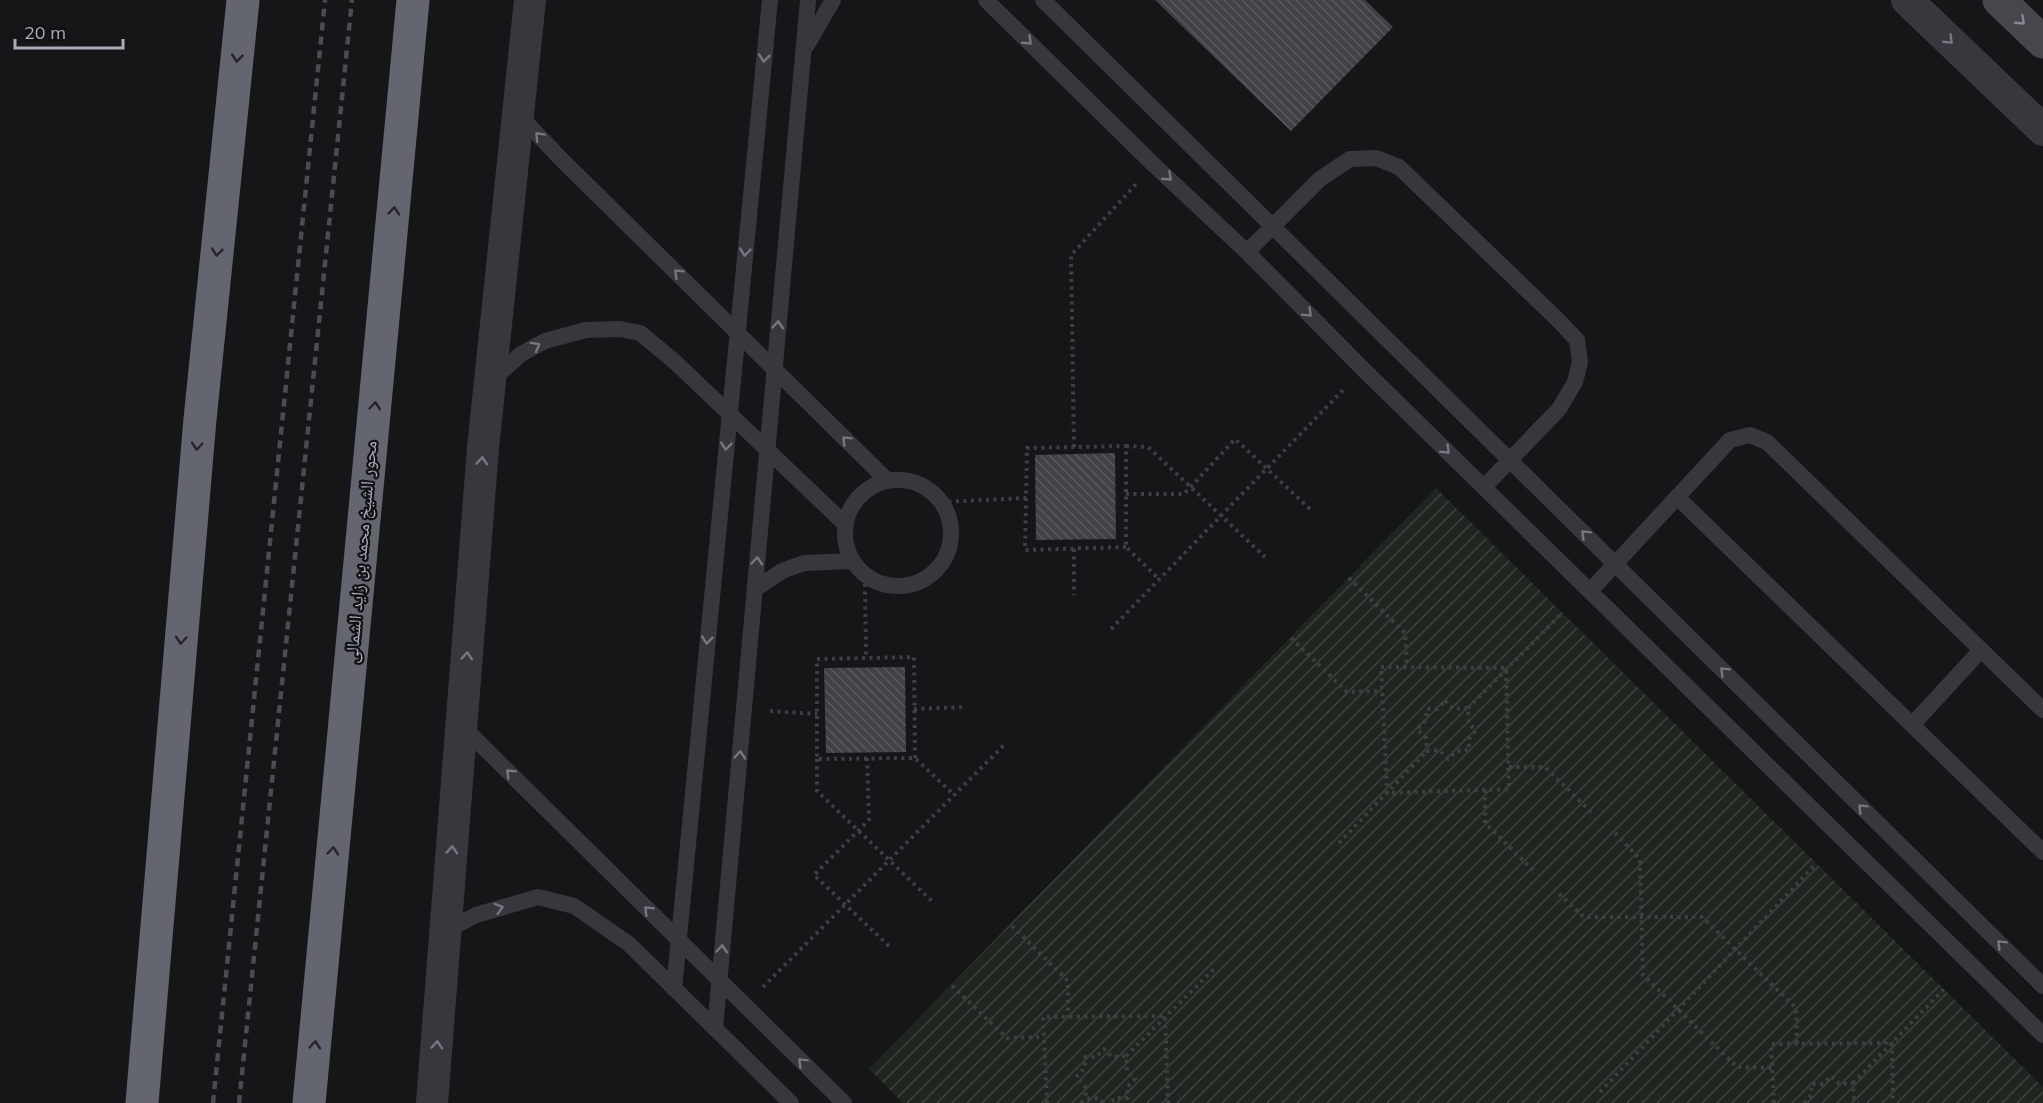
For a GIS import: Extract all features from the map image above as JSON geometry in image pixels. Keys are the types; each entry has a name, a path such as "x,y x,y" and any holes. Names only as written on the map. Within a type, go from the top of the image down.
{"highway":[{"path":"142,1103 200,419 243,0"},
{"name":"محور الشيخ محمد بن زايد الشمالى","path":"309,1103 413,0"}],"street":[{"path":"432,1103 483,448 530,0"},
{"path":"1907,0 2043,129"},
{"path":"1999,0 2043,42"}],"lane":[{"path":"674,989 770,0"},
{"path":"716,1029 808,0"},
{"path":"803,51 833,0"},
{"path":"987,0 1154,165 1247,252 1364,370 2043,1035"},
{"path":"1043,0 2043,986"},
{"path":"518,114 888,481"},
{"path":"1247,252 1320,179 1350,159 1376,158 1399,167 1557,319 1577,340 1580,362 1575,382 1559,409 1484,487"},
{"path":"490,381 521,354 545,341 586,330 620,329 640,333 674,361 846,525"},
{"path":"1590,591 1730,440 1750,435 1767,442 2043,710"},
{"path":"898,480 915,482 930,490 941,502 949,517 951,534 948,550 940,565 927,578 909,585 891,586 873,581 859,570 849,555 844,537 846,518 854,501 866,490 881,482 898,480"},
{"path":"1677,497 2043,852"},
{"path":"755,589 782,571 804,563 853,561"},
{"path":"1912,725 1981,650"},
{"path":"462,726 844,1103"},
{"path":"446,931 476,915 538,897 574,906 629,944 792,1103"}],"path":[{"path":"1074,447 1071,255 1154,165"},
{"path":"1111,629 1364,370"},
{"path":"1126,494 1184,494 1235,439 1312,511"},
{"path":"1126,446 1126,547 1159,579"},
{"path":"1126,547 1025,550 1027,448 1149,447 1265,557"},
{"path":"941,502 1026,498"},
{"path":"1074,549 1074,595"},
{"path":"865,575 866,658"},
{"path":"1349,578 1405,633 1407,667"},
{"path":"1427,751 1426,738 1417,729 1426,720 1427,709 1437,709 1445,701 1454,709 1468,708 1562,612"},
{"path":"1291,638 1347,692 1382,691"},
{"path":"915,758 914,657 817,659 817,791 935,904"},
{"path":"1387,793 1382,667 1506,668"},
{"path":"1387,793 1509,789 1506,668"},
{"path":"914,709 965,707"},
{"path":"1339,843 1427,751 1439,750 1448,759 1457,751 1469,750 1469,739 1476,730 1469,724 1468,708"},
{"path":"744,710 817,714"},
{"path":"745,1006 1004,745"},
{"path":"867,758 868,820 814,875 891,948"},
{"path":"817,759 915,758 954,795"},
{"path":"1509,767 1545,767 1591,812"},
{"path":"1485,790 1485,824 1533,870"},
{"path":"1615,833 1640,859 1643,975 1737,1067 1772,1068"},
{"path":"1600,1092 1816,864"},
{"path":"1558,894 1584,917 1702,917 1796,1008 1797,1044"},
{"path":"1012,926 1068,981 1068,1017"},
{"path":"1086,1099 1085,1086 1076,1077 1084,1068 1085,1057 1096,1057 1104,1049 1113,1057 1126,1056 1214,969"},
{"path":"952,986 1007,1038 1044,1037"},
{"path":"1804,1103 1811,1095 1812,1084 1822,1084 1831,1076 1839,1084 1853,1083 1944,989"},
{"path":"1047,1103 1043,1017 1166,1016"},
{"path":"1166,1016 1168,1103"},
{"path":"1774,1103 1771,1044 1892,1043"},
{"path":"1892,1043 1893,1103"},
{"path":"1110,1103 1115,1098 1128,1098 1127,1087 1135,1079 1127,1072 1126,1056"},
{"path":"1853,1083 1854,1099 1858,1103"},
{"path":"1081,1103 1086,1099 1098,1098 1102,1103"}],"shaded area":[{"path":"1436,488 2043,1087 2043,1103 903,1103 869,1069"}],"building":[{"path":"1155,0 1365,0 1393,27 1291,131"},
{"path":"1115,453 1116,539 1036,540 1035,455"},
{"path":"905,667 906,752 826,753 824,668"}],"railway":[{"path":"213,1103 325,0"},
{"path":"239,1103 352,0"}]}
